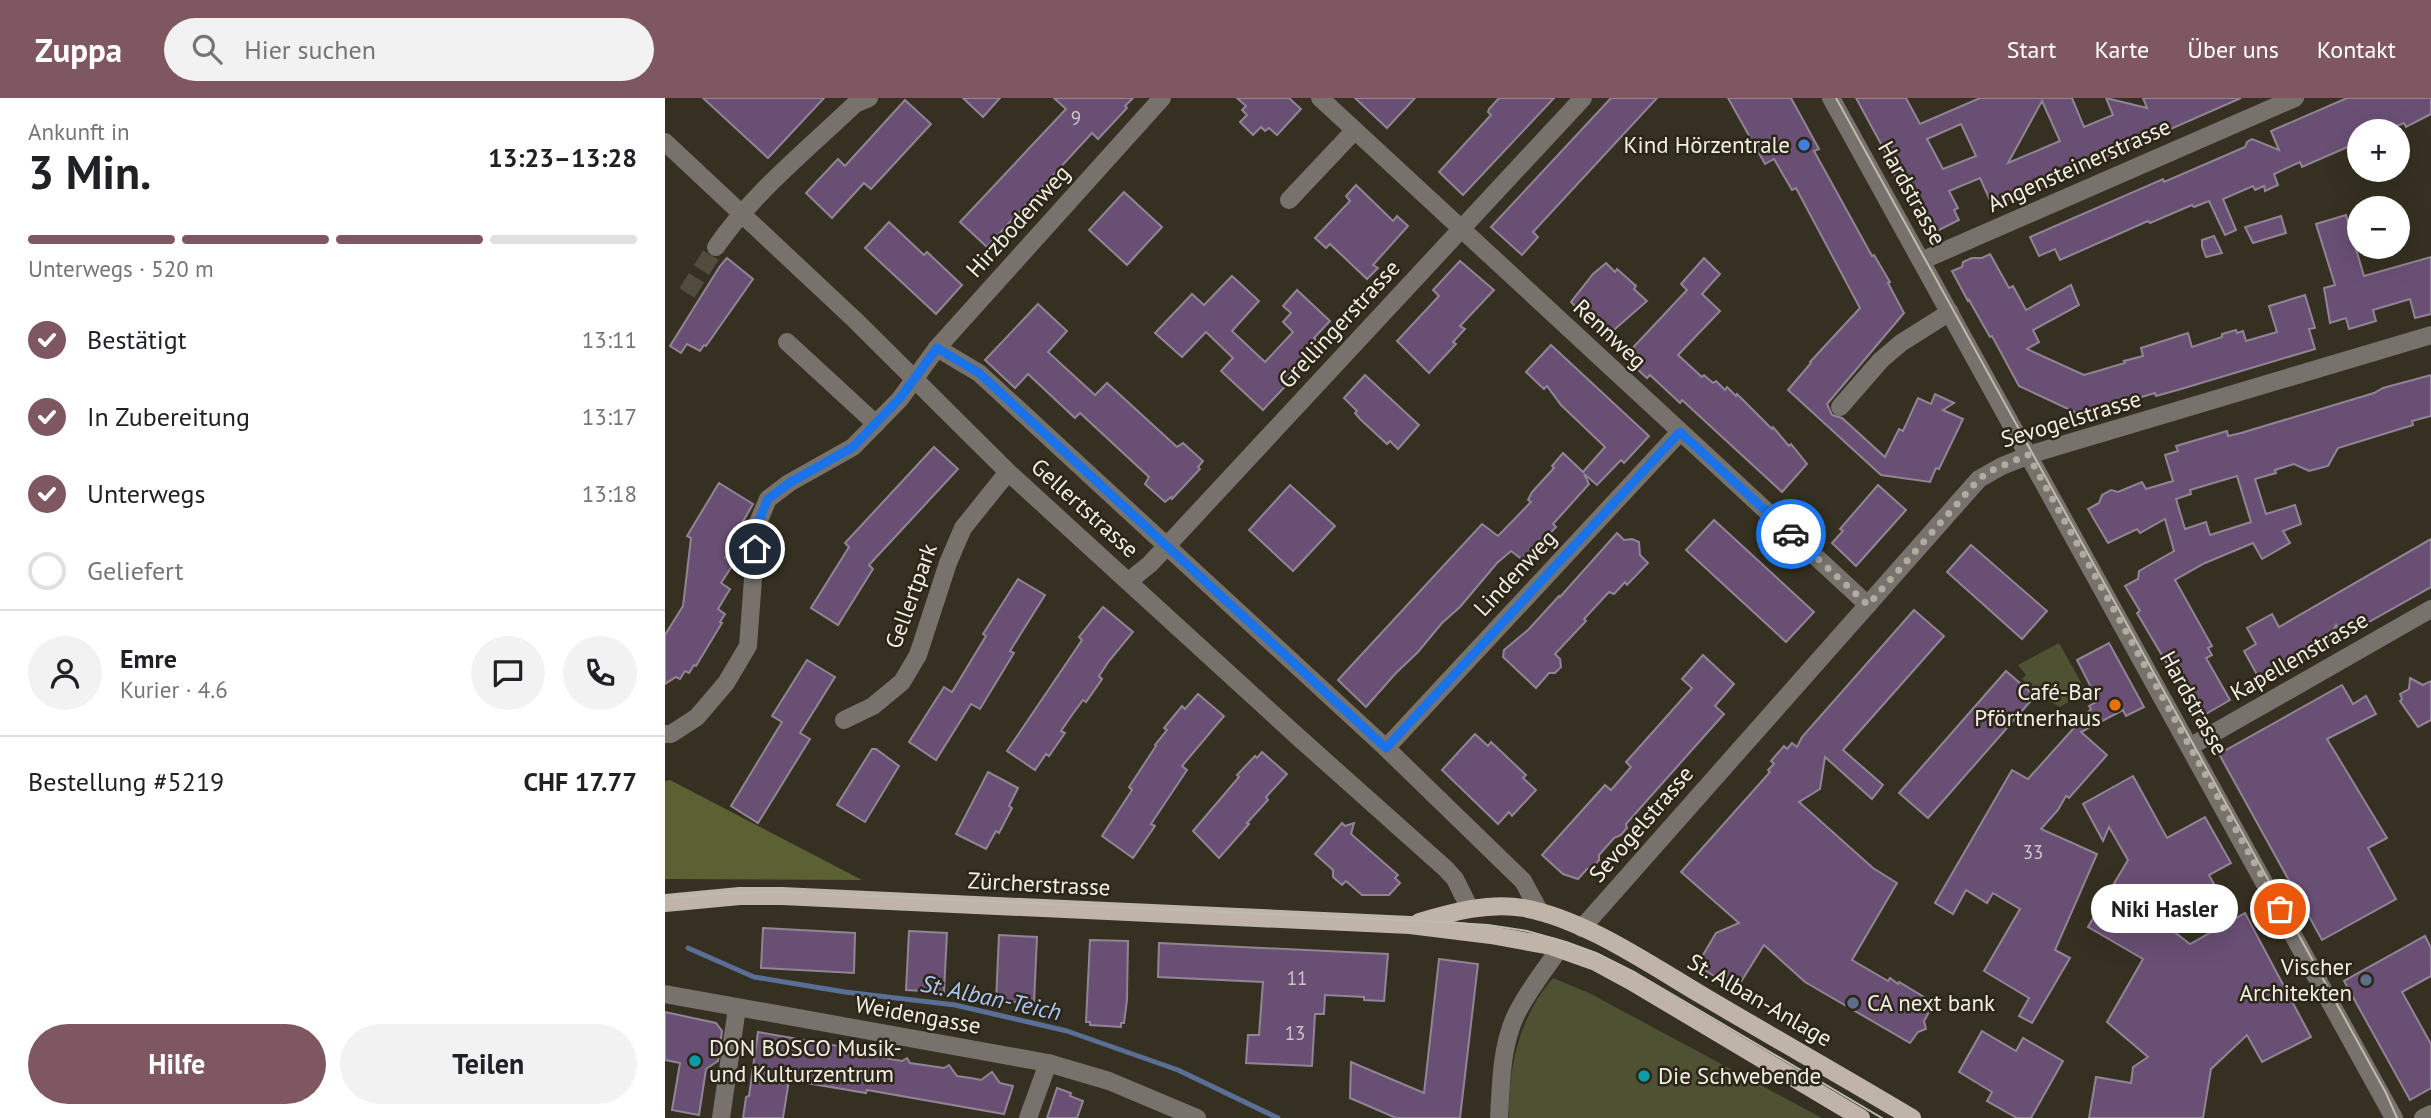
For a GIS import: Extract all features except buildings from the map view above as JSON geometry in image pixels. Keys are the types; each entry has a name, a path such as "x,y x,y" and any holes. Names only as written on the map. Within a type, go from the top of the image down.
{"main road":[{"name":"Zürcherstrasse","path":"665,903 740,896 782,896 1410,925 1491,935 1559,948"},
{"name":"Zürcherstrasse","path":"1410,925 1470,909 1504,907 1539,912 1582,928"},
{"path":"1470,909 1479,924 1491,935"},
{"path":"1517,940 1532,925 1539,912"},
{"path":"1539,912 1559,948 1596,962 1631,981 1861,1118"},
{"path":"1559,948 1582,928"},
{"name":"St. Alban-Anlage","path":"1582,928 1643,960 1912,1118"}],"street":[{"path":"716,247 759,194 855,104 869,98"},
{"name":"Hirzbodenweg","path":"665,734 671,734 697,717 726,683 748,646 757,525 768,499 789,483 853,447 876,424 900,398 937,348 1162,98"},
{"name":"Rennweg","path":"1320,98 1868,605"},
{"name":"Grellingerstrasse","path":"1129,581 1150,564 1583,98"},
{"name":"Hardstrasse","path":"1831,98 2394,1118"},
{"name":"Angensteinerstrasse","path":"1921,261 2295,98"},
{"path":"1289,200 1354,131"},
{"name":"Gellertstrasse","path":"665,142 855,320 1008,472 1447,869 1470,909"},
{"path":"1840,407 1881,360 1950,312"},
{"name":"Sevogelstrasse","path":"1582,928 1979,479 1990,471 2028,455 2431,335"},
{"path":"787,342 876,424"},
{"name":"Gellertstrasse","path":"937,348 979,373 1386,748 1523,881 1539,912"},
{"name":"Lindenweg","path":"1386,748 1680,432"},
{"name":"Gellertpark","path":"844,720 873,706 902,682 918,655 948,564 963,528 1008,472"},
{"name":"Kapellenstrasse","path":"2190,746 2431,609"},
{"path":"1499,1118 1505,1054 1515,1016 1559,948"},
{"name":"Weidengasse","path":"665,994 1048,1063 1109,1081 1197,1118"},
{"path":"721,1118 737,1008"},
{"path":"1028,1118 1048,1063"},
{"path":"2423,1118 2431,1114"}],"green space":[{"path":"2059,643 2086,691 2060,707 2042,697 2022,679 2026,675 2018,665"},
{"path":"670,780 862,880 665,879 665,781"},
{"path":"1553,978 1589,993 1822,1118 1509,1118 1511,1081 1518,1044 1532,1009"}],"waterway":[{"name":"St. Alban-Teich","path":"688,948 754,977 845,992 955,1005 1067,1031 1178,1070 1278,1118"}],"tunnel":[{"path":"687,293 716,247"}],"tram line":[{"path":"1836,98 2386,1093 2397,1118"},
{"path":"665,898 781,892 1423,921 1488,925 1527,931 1596,953 1636,973 1882,1118"}],"way so far":[{"path":"1791,534 1868,605 1979,479 1990,471 2028,455 2280,909"}],"place":[{"name":"Kind Hörzentrale","path":"1804,145"},
{"name":"Café-Bar Pförtnerhaus","path":"2115,705"},
{"name":"Niki Hasler","path":"2280,909"},
{"name":"Vischer Architekten","path":"2366,980"},
{"name":"CA next bank","path":"1853,1003"},
{"name":"DON BOSCO Musik- und Kulturzentrum","path":"695,1061"},
{"name":"Die Schwebende","path":"1644,1076"}],"route":[{"path":"755,549 757,525 768,499 789,483 853,447 900,398 937,348 979,373 1386,748 1680,432 1791,534"}]}
